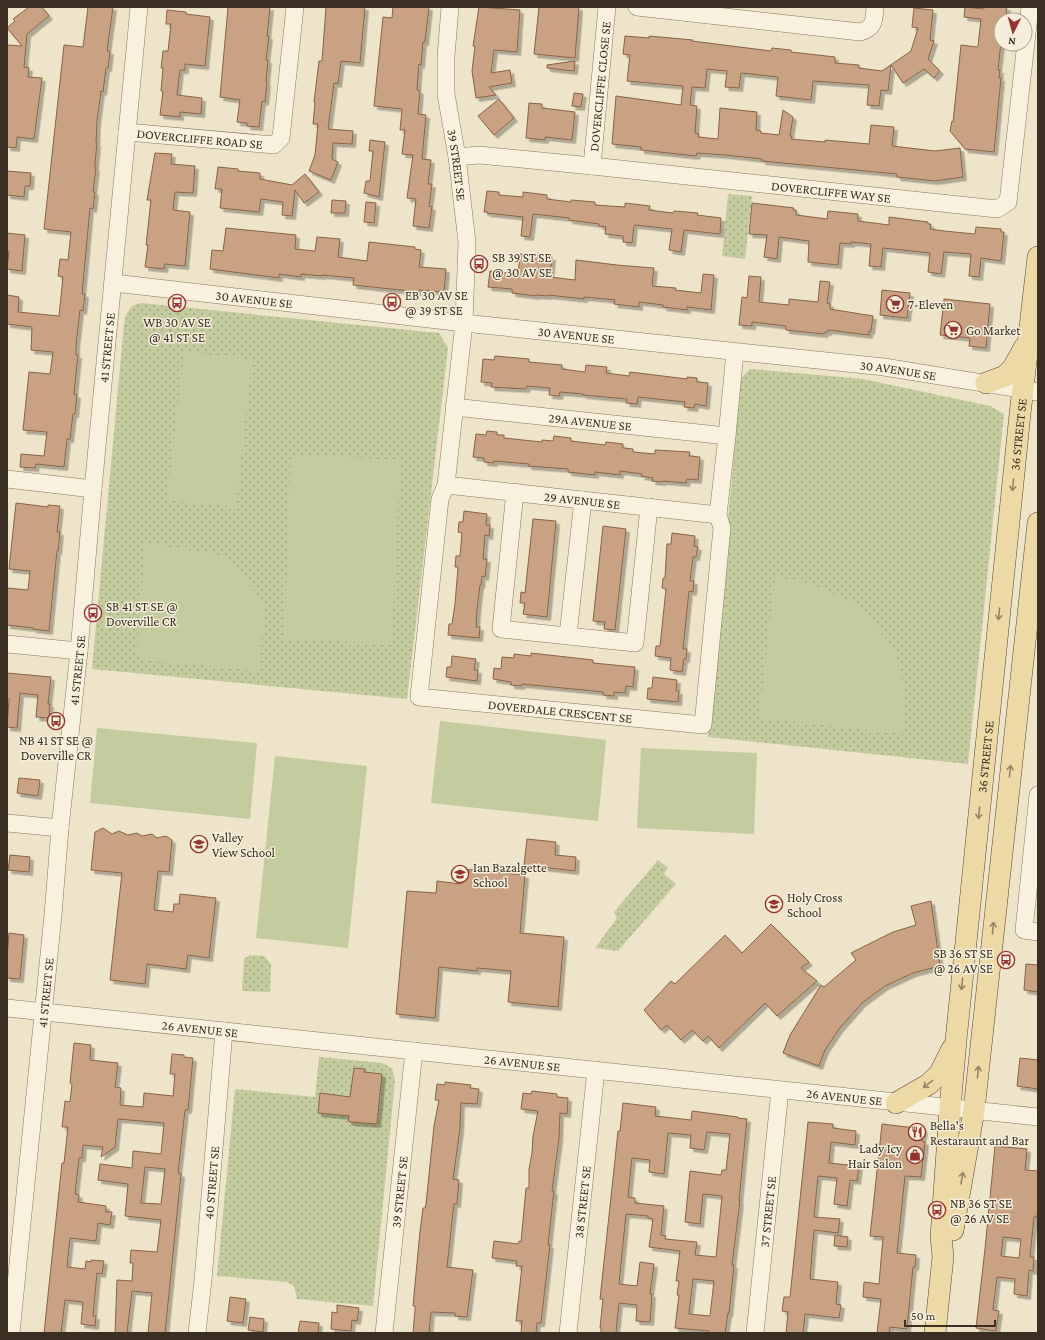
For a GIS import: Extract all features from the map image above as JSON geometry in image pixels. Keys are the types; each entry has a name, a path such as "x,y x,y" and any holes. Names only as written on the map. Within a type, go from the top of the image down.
{"main road":[{"name":"36 STREET SE","path":"936,1333 943,1256 941,1236 956,1040 1030,391 1028,338 1038,257"},
{"path":"986,383 1005,376 1013,368 1028,338"},
{"name":"36 STREET SE","path":"943,1256 953,1233 974,1110 1038,523"},
{"path":"896,1103 929,1084 940,1073 956,1040"}],"street":[{"name":"41 STREET SE","path":"11,1333 60,828 79,651 139,7"},
{"name":"DOVERCLIFFE ROAD SE","path":"127,132 274,145 282,138 296,7"},
{"name":"39 STREET SE","path":"450,7 446,56 446,94 457,157 467,242 464,323"},
{"name":"DOVERCLIFFE CLOSE SE","path":"592,166 608,7"},
{"path":"637,7 860,32 866,30 873,23 875,7"},
{"name":"DOVERCLIFFE WAY SE","path":"457,157 479,155 996,209 1008,202 1030,7"},
{"name":"30 AVENUE SE","path":"114,283 464,323 884,367 1030,391"},
{"name":"DOVERDALE CRESCENT SE","path":"464,323 446,485 440,499 419,697 703,725 722,528 718,515 727,436 734,352"},
{"name":"29A AVENUE SE","path":"454,407 727,436"},
{"path":"7,479 93,489"},
{"name":"29 AVENUE SE","path":"446,485 718,515"},
{"path":"515,492 501,629 635,643 649,507"},
{"path":"568,636 582,500"},
{"path":"7,644 79,651"},
{"path":"1031,931 1038,795"},
{"path":"7,823 60,828"},
{"name":"26 AVENUE SE","path":"7,1008 1038,1117"},
{"name":"40 STREET SE","path":"197,1333 224,1031"},
{"name":"39 STREET SE","path":"384,1333 414,1051"},
{"name":"38 STREET SE","path":"568,1333 596,1070"},
{"name":"37 STREET SE","path":"755,1333 780,1090"}],"green space":[{"path":"728,194 752,196 745,259 722,256"},
{"path":"141,303 439,333 448,348 407,699 92,669 124,324 129,310"},
{"path":"184,352 252,359 236,507 167,500"},
{"path":"750,369 863,379 990,406 1004,414 968,764 708,737 741,378"},
{"path":"291,455 400,460 392,644 284,639"},
{"path":"145,543 225,556 265,603 259,671 144,660 137,654"},
{"path":"775,577 810,583 859,606 894,649 906,693 902,734 759,718"},
{"path":"440,721 606,740 598,821 431,803"},
{"path":"97,728 257,743 250,819 90,803"},
{"path":"641,748 757,753 754,834 637,828"},
{"path":"275,756 367,766 348,948 256,938"},
{"path":"658,860 668,868 664,874 676,884 618,951 595,948 617,918 614,912"},
{"path":"250,955 264,956 271,964 270,992 242,991 244,959"},
{"path":"319,1057 382,1063 392,1068 395,1080 373,1306 297,1299 294,1286 287,1282 217,1276 235,1089 315,1097"}],"building":[{"path":"29,7 42,7 49,16 27,34 24,67 29,68 28,77 42,78 34,139 17,137 16,148 7,147 7,45 22,46 7,28 15,21 13,19"},
{"path":"88,7 113,7 107,51 110,51 108,68 106,68 103,92 101,91 97,121 96,168 93,192 95,192 93,209 90,208 82,294 85,294 83,311 80,310 76,345 76,355 78,355 74,394 77,395 75,414 73,414 70,439 67,439 64,467 36,464 35,468 20,467 21,454 44,456 47,432 23,430 29,372 50,374 53,352 31,350 32,327 7,324 7,295 19,297 18,312 59,316 63,277 58,276 60,259 68,260 71,232 44,229 64,45 83,47"},
{"path":"228,7 270,7 266,60 268,60 267,82 265,102 262,101 259,127 247,126 247,123 237,122 240,100 220,97"},
{"path":"326,7 365,7 360,63 341,61 338,84 334,83 328,129 353,131 352,144 333,143 332,159 338,162 331,180 309,171 315,155 318,124 313,124 314,102 319,61 322,61"},
{"path":"393,7 429,7 421,65 419,64 417,90 420,91 418,114 426,115 422,159 431,160 428,184 432,184 429,206 432,207 429,228 413,226 416,199 407,198 413,155 402,154 405,130 400,130 402,109 374,106 383,17 392,18"},
{"path":"479,7 520,10 517,52 494,50 491,73 510,70 512,83 489,87 496,95 476,98 472,71 475,46 473,46"},
{"path":"539,7 579,7 575,58 534,54"},
{"path":"965,7 984,9 984,7 1007,7 1006,12 993,12 993,52 1000,52 998,70 1000,70 999,78 1001,78 994,152 965,149 950,131 952,121 953,122 961,45 978,46 981,19 964,17"},
{"path":"914,8 933,10 930,40 934,41 928,59 940,71 934,78 924,69 903,83 891,65 888,91 881,90 879,106 867,105 869,85 813,81 811,100 776,96 778,77 741,73 739,88 725,87 727,71 707,69 705,88 692,87 690,105 697,106 695,133 699,134 698,137 718,139 720,108 757,112 756,130 761,131 761,133 779,135 783,110 793,117 790,136 792,136 791,139 869,144 871,125 894,127 892,146 935,151 960,148 963,177 935,181 897,177 897,174 762,161 762,159 725,155 697,153 696,156 641,150 641,147 612,144 616,96 681,105 683,86 627,81 630,55 623,54 625,36 649,38 649,36 693,40 692,41 771,51 772,48 791,50 791,52 835,57 835,63 859,65 859,68 882,71 911,51 918,28 912,27"},
{"path":"167,10 210,17 205,66 185,64 185,70 180,70 177,95 202,98 201,114 180,112 180,117 160,115 163,91 161,91 163,68 161,68 163,51 168,51 171,24 166,24"},
{"path":"575,61 574,71 547,68 547,65"},
{"path":"574,93 583,94 581,107 572,106"},
{"path":"499,99 514,118 494,135 478,116"},
{"path":"529,103 542,104 542,108 575,112 572,140 545,137 545,140 526,138"},
{"path":"370,140 385,142 379,197 364,193 366,181 370,181 373,151 369,151"},
{"path":"155,153 172,154 171,164 195,166 193,193 175,192 173,210 190,212 185,266 165,264 164,269 145,267 151,200 147,200"},
{"path":"218,167 260,173 260,179 292,185 305,174 319,192 304,203 295,190 292,216 282,215 283,202 261,199 259,212 220,208 222,189 215,189"},
{"path":"7,171 31,173 30,186 25,186 24,197 7,195"},
{"path":"487,191 499,192 499,195 523,197 523,192 547,195 547,199 571,202 571,200 595,202 595,205 625,207 625,203 650,206 649,210 673,213 674,211 698,213 697,215 721,218 720,234 684,230 681,252 669,250 672,229 635,225 632,243 623,242 623,236 605,234 606,227 599,226 599,224 569,220 569,218 533,214 530,237 521,236 523,217 484,212"},
{"path":"332,200 346,201 345,213 331,213"},
{"path":"366,202 376,203 374,223 364,222"},
{"path":"752,203 794,208 793,210 796,210 796,215 827,219 828,211 858,214 858,221 889,225 889,217 928,222 928,224 931,224 930,229 944,231 975,234 976,227 1001,229 1001,232 1004,232 1001,261 981,258 979,277 969,276 971,254 944,252 941,274 928,272 930,253 883,248 881,267 869,266 871,244 851,242 851,244 840,243 838,265 808,262 809,241 779,237 777,259 764,257 767,235 749,234"},
{"path":"226,228 296,235 295,249 315,251 317,237 340,239 338,257 367,261 369,242 415,247 415,249 421,250 419,267 446,269 444,292 419,290 419,292 353,285 354,278 301,274 301,277 279,274 279,278 210,269 212,250 223,251"},
{"path":"7,233 25,235 22,271 7,269 9,251 7,251"},
{"path":"520,254 552,257 550,277 575,280 576,260 654,268 652,286 676,288 675,290 701,293 703,274 714,275 711,310 687,307 687,310 639,302 639,307 614,304 615,300 584,297 584,299 548,295 536,296 512,293 512,289 488,287 490,271 518,274"},
{"path":"749,276 761,277 759,302 789,305 789,299 818,302 820,281 830,282 827,303 830,304 830,309 873,316 871,331 869,331 869,335 828,330 828,332 825,332 824,334 786,330 786,326 752,322 752,326 739,325 742,297 747,298"},
{"name":"7-Eleven","path":"882,290 910,293 907,318 880,315"},
{"path":"944,299 990,304 986,348 969,346 970,338 940,335"},
{"path":"495,356 529,359 529,362 562,365 562,369 585,372 586,365 607,367 606,373 629,376 630,372 687,379 687,377 697,378 697,382 708,383 706,406 695,404 694,408 684,407 685,402 638,397 637,404 626,403 627,399 583,394 560,392 559,396 549,395 550,388 527,386 526,389 491,387 492,383 481,382 483,359 494,360"},
{"path":"487,431 497,432 497,435 504,435 504,438 542,442 542,440 553,441 554,436 571,438 571,441 605,445 606,442 623,444 623,448 633,449 633,452 655,454 655,450 690,452 689,456 700,457 698,480 687,479 686,483 662,482 652,481 653,478 641,476 642,474 620,471 620,475 595,472 595,475 568,472 568,469 528,466 529,464 494,461 494,463 484,462 484,458 473,457 476,434 486,435"},
{"path":"16,503 48,507 48,505 60,506 57,532 60,532 49,631 7,625 7,588 28,590 30,571 9,569"},
{"path":"464,511 487,514 486,525 490,525 489,536 485,535 483,559 487,559 485,577 482,576 480,585 477,610 476,627 480,627 479,638 448,635 449,624 452,624 455,604 458,567 455,567 456,556 460,556 462,533 458,532 459,522 463,522"},
{"path":"533,519 556,521 547,617 523,614 525,603 520,603 521,592 525,593"},
{"path":"603,526 626,529 615,630 604,629 605,622 593,621"},
{"path":"672,533 695,536 694,546 698,547 696,557 693,557 690,581 694,581 693,592 689,591 683,649 687,649 682,672 670,670 671,658 655,656 656,646 660,646 666,589 662,588 663,578 665,578 667,544 671,544"},
{"path":"531,653 593,660 593,663 635,667 633,687 626,686 625,693 614,692 614,696 603,695 603,692 522,684 521,686 511,685 511,682 493,679 494,668 501,669 502,657 514,658 514,654 531,656"},
{"path":"452,656 476,659 474,670 478,670 477,681 446,677 447,667 451,667"},
{"path":"7,673 51,677 48,704 50,704 49,718 36,717 38,695 20,693 17,728 7,727 9,699 7,698"},
{"path":"653,677 677,680 676,691 679,691 678,702 647,699 648,688 652,688"},
{"path":"19,778 40,780 38,796 17,793"},
{"path":"103,828 112,834 119,831 128,835 137,833 142,836 152,834 157,838 166,836 172,840 169,872 158,871 154,910 173,912 174,904 179,904 180,894 216,898 209,958 188,955 186,969 147,964 145,984 110,980 122,873 91,870 95,832"},
{"path":"527,839 556,842 555,855 576,857 575,871 524,865"},
{"path":"10,855 30,857 29,872 8,870"},
{"path":"462,869 525,875 520,933 564,937 558,1007 508,1002 511,971 477,968 477,971 439,967 435,1018 396,1014 407,891 436,893 437,881 461,884"},
{"path":"931,901 940,966 913,973 885,986 862,1003 839,1029 825,1050 819,1066 783,1053 790,1035 821,985 824,987 856,960 851,953 893,932 916,925 911,906"},
{"path":"771,924 809,962 801,968 817,981 777,1016 765,1003 719,1048 708,1036 703,1041 692,1030 681,1040 667,1025 661,1030 644,1010 671,981 675,984 725,935 742,953"},
{"path":"9,933 24,935 20,979 7,978"},
{"path":"1026,964 1038,965 1038,992 1024,990"},
{"path":"74,1043 91,1045 90,1060 118,1063 115,1087 121,1088 120,1105 143,1107 144,1093 173,1096 175,1074 170,1074 172,1054 184,1055 184,1057 193,1058 188,1110 185,1110 178,1173 181,1174 165,1333 148,1333 152,1293 132,1291 127,1333 115,1333 117,1280 132,1281 133,1263 130,1263 131,1250 157,1252 161,1220 125,1216 128,1184 98,1180 100,1164 132,1168 133,1151 161,1154 164,1123 118,1119 115,1147 101,1157 103,1147 83,1145 82,1158 79,1158 75,1194 79,1195 78,1202 106,1206 106,1212 112,1212 110,1225 98,1223 96,1241 70,1238 67,1267 85,1269 86,1261 104,1261 102,1274 97,1273 93,1316 96,1316 95,1326 81,1324 83,1302 65,1300 61,1333 44,1333 62,1163 64,1163 68,1127 62,1127 65,1101 70,1102 72,1084 70,1083","holes":["145,1167 165,1169 161,1204 141,1203"]},
{"path":"1020,1058 1038,1060 1038,1089 1017,1086"},
{"path":"354,1068 365,1069 364,1072 382,1074 377,1124 351,1122 348,1121 349,1116 318,1113 320,1093 350,1097"},
{"path":"445,1082 471,1085 470,1088 479,1089 477,1104 461,1103 460,1129 453,1179 459,1180 457,1204 454,1204 447,1267 473,1270 467,1317 455,1316 455,1313 431,1312 429,1333 413,1333 415,1306 413,1306 420,1231 423,1208 425,1208 426,1204 434,1126 439,1100 435,1100 437,1084 445,1085"},
{"path":"532,1091 557,1094 557,1097 568,1098 567,1114 560,1113 559,1139 552,1191 554,1191 548,1245 550,1245 541,1323 537,1323 536,1333 521,1333 522,1321 516,1321 522,1266 516,1266 517,1261 492,1258 494,1241 518,1244 519,1241 521,1242 526,1188 529,1188 529,1169 538,1111 521,1109 523,1093 531,1094"},
{"path":"623,1103 656,1107 655,1116 691,1120 692,1111 747,1119 740,1201 732,1265 734,1265 729,1314 728,1313 725,1333 708,1333 709,1331 675,1328 679,1295 677,1295 679,1281 676,1281 680,1251 649,1247 653,1219 648,1218 648,1216 626,1214 619,1284 637,1286 640,1262 654,1264 650,1294 652,1294 650,1322 636,1321 637,1305 619,1303 616,1333 601,1333 600,1328 603,1299 600,1299 618,1131 620,1131","holes":["707,1132 730,1134 726,1170 722,1170 721,1175 690,1171 685,1222 700,1224 703,1194 722,1196 716,1257 695,1255 697,1242 665,1239 666,1236 661,1235 664,1206 635,1203 635,1198 628,1197 632,1158 650,1160 649,1172 664,1174 668,1133 691,1135 690,1148 704,1150","693,1279 714,1281 710,1316 689,1314"]},
{"path":"808,1122 833,1124 833,1128 856,1131 855,1145 831,1142 829,1163 859,1166 857,1181 850,1180 847,1206 834,1204 837,1178 818,1176 814,1217 840,1219 838,1233 814,1230 810,1279 838,1282 836,1304 841,1305 839,1318 805,1314 803,1333 786,1333 788,1312 782,1311 784,1297 790,1297"},
{"path":"882,1124 924,1129 922,1141 925,1142 921,1177 905,1176 897,1253 916,1255 915,1267 913,1267 907,1329 890,1327 889,1333 877,1333 881,1299 863,1297 864,1282 879,1284 883,1237 870,1236"},
{"path":"995,1146 1027,1149 1025,1170 1038,1171 1037,1217 1034,1217 1030,1257 1034,1257 1033,1271 1029,1270 1027,1296 1014,1294 1015,1279 997,1277 993,1310 999,1311 996,1331 976,1328","holes":["1003,1237 1021,1239 1019,1258 1001,1256"]},
{"path":"835,1235 848,1237 847,1247 834,1246"},
{"path":"230,1297 246,1299 243,1323 227,1321"},
{"path":"337,1305 359,1308 357,1321 352,1320 351,1331 331,1329 332,1312 337,1313"},
{"path":"250,1317 264,1319 263,1332 248,1330"},
{"path":"300,1321 319,1323 318,1333 298,1333"}],"place":[{"name":"SB 39 ST SE @ 30 AV SE","path":"479,264"},
{"name":"EB 30 AV SE @ 39 ST SE","path":"392,302"},
{"name":"WB 30 AV SE @ 41 ST SE","path":"177,303"},
{"name":"7-Eleven","path":"895,304"},
{"name":"Go Market","path":"953,330"},
{"name":"SB 41 ST SE @ Doverville CR","path":"93,613"},
{"name":"NB 41 ST SE @ Doverville CR","path":"56,721"},
{"name":"Valley View School","path":"199,844"},
{"name":"Ian Bazalgette School","path":"460,874"},
{"name":"Holy Cross School","path":"774,904"},
{"name":"SB 36 ST SE @ 26 AV SE","path":"1006,960"},
{"name":"Bella's Restaraunt and Bar","path":"917,1132"},
{"name":"Lady Icy Hair Salon","path":"915,1155"},
{"name":"NB 36 ST SE @ 26 AV SE","path":"937,1210"}]}
